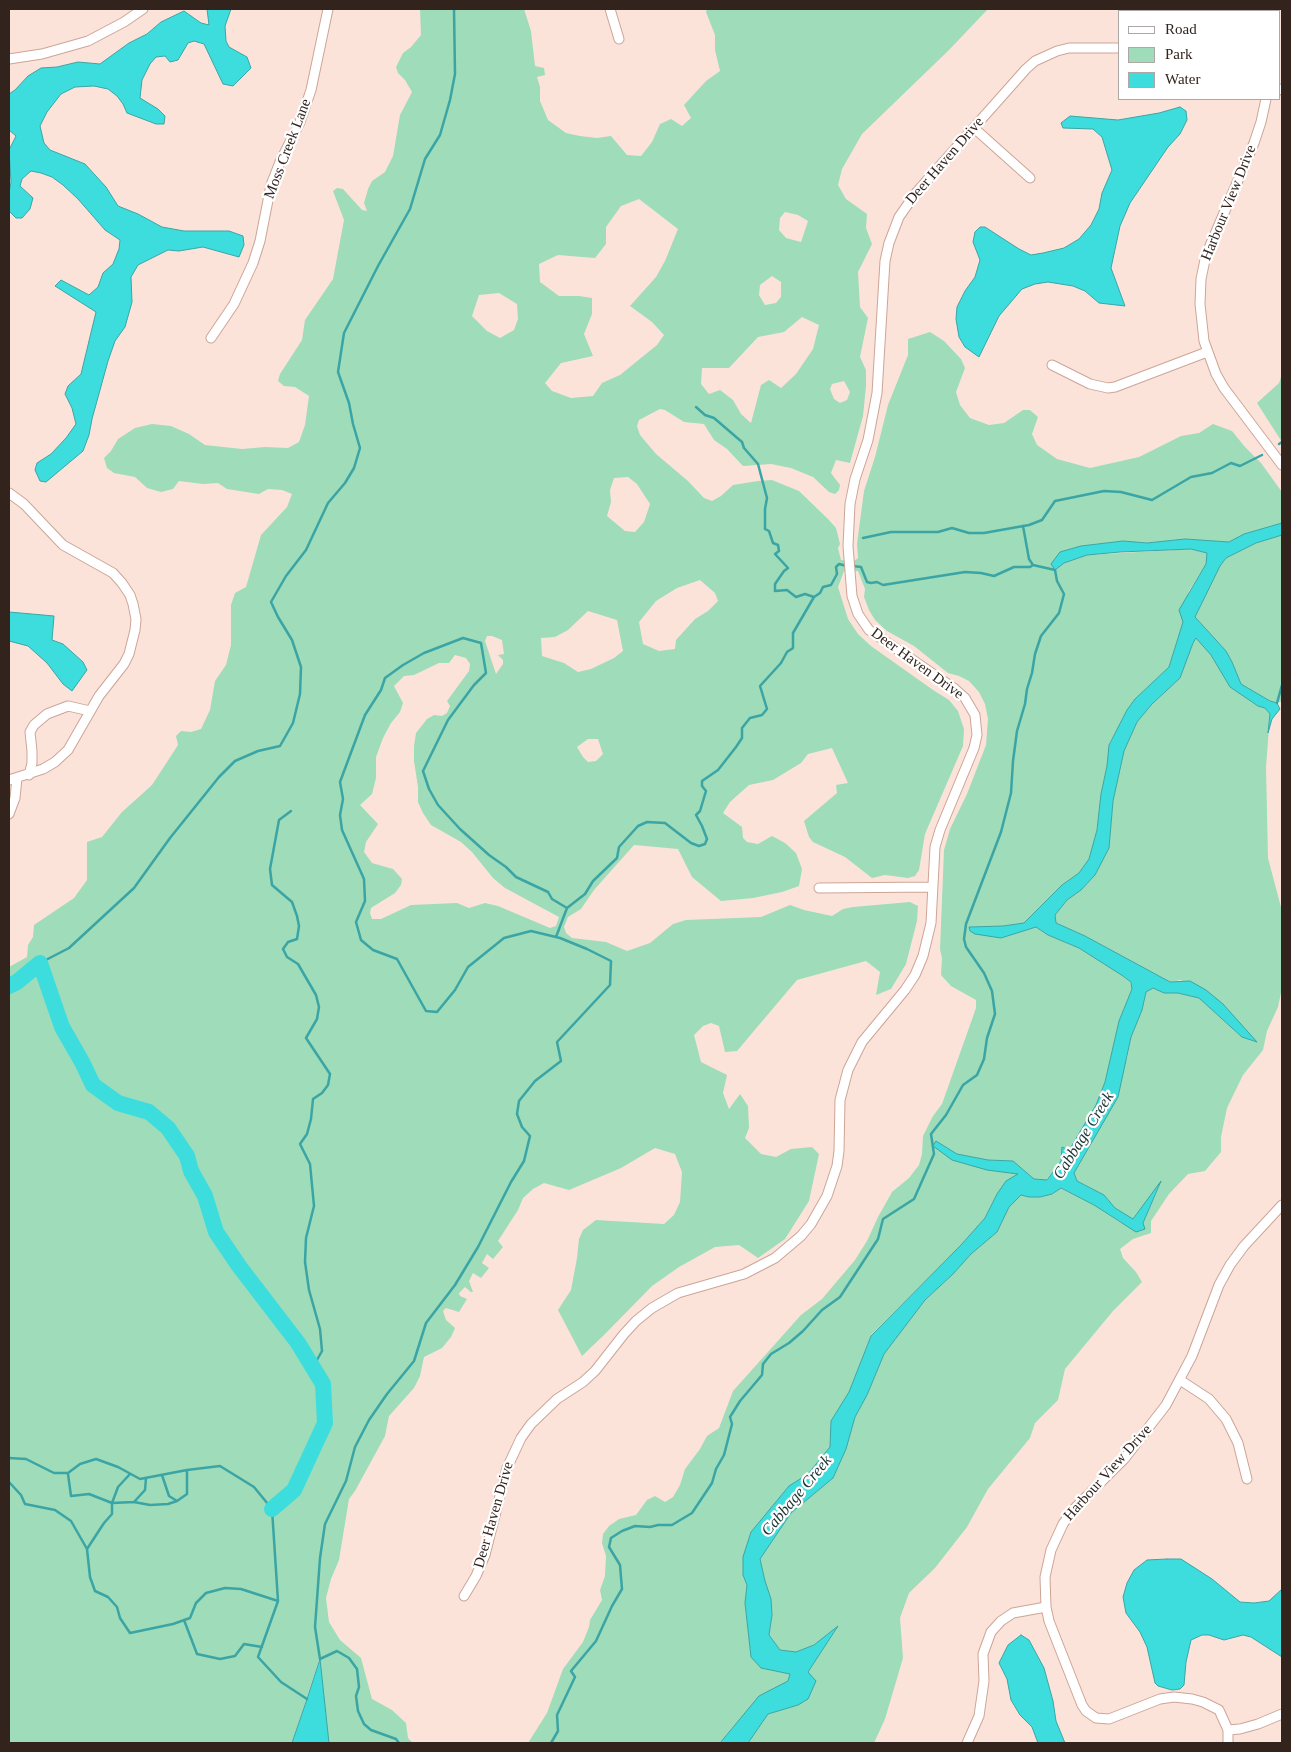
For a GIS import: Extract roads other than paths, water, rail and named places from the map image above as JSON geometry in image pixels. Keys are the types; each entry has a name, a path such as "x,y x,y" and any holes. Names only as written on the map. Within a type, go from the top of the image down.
{"street":[{"path":"9,59 42,54 88,41 124,22 143,9"},
{"name":"Moss Creek Lane","path":"211,338 234,304 253,263 260,241 271,185 300,122 311,90 328,9"},
{"path":"610,9 619,39"},
{"name":"Deer Haven Drive","path":"464,1596 476,1576 485,1555 507,1468 521,1438 531,1424 557,1400 595,1371 624,1334 652,1308 678,1293 735,1277 761,1266 788,1248 820,1210 833,1181 839,1151 840,1100 848,1070 862,1042 915,975 927,943 931,923 935,847 940,830 974,748 977,735 977,721 970,703 961,693 869,630 854,606 849,558 848,529 850,504 855,479 868,440 877,393 885,261 889,243 899,217 909,202 1026,69 1046,55 1069,48 1118,48"},
{"name":"Harbour View Drive","path":"1266,100 1254,143 1210,243 1203,267 1200,304 1202,329 1207,352 1224,388 1282,465"},
{"path":"974,128 1030,178"},
{"path":"1052,365 1090,384 1108,388 1207,352"},
{"path":"9,493 24,504 63,545 113,573 122,583 133,604 135,630 129,654 124,664 90,711 78,734 62,756 55,762 29,775 13,779 14,798 9,814"},
{"path":"29,775 32,757 30,732 34,725 47,714 68,706 90,711"},
{"path":"819,888 933,887"},
{"name":"Harbour View Drive","path":"1228,1743 1228,1730 1219,1710 1203,1702 1181,1698 1160,1699 1128,1713 1109,1718 1096,1718 1091,1715 1082,1706 1056,1639 1046,1607 1044,1590 1050,1550 1063,1524 1072,1511 1126,1458 1155,1420 1180,1380 1192,1356 1219,1285 1230,1265 1244,1246 1282,1204"},
{"path":"1180,1380 1209,1399 1226,1419 1238,1443 1247,1479"},
{"path":"967,1743 979,1716 983,1689 983,1654 991,1632 1001,1621 1014,1613 1046,1607"},
{"path":"1228,1730 1258,1724 1282,1714"}],"water":[{"path":"207,9 231,9 225,26 226,41 229,47 247,57 251,68 233,86 223,84 204,44 194,41 188,43 178,60 170,62 165,56 156,57 142,80 140,98 158,109 165,116 164,124 156,124 127,113 117,96 108,89 94,86 75,87 61,94 47,112 40,126 44,143 50,150 85,164 106,187 118,206 162,227 184,231 229,231 243,236 244,245 239,257 203,247 179,251 168,250 138,265 131,277 132,302 125,327 115,341 108,361 83,451 46,482 40,481 35,470 37,463 51,454 76,424 72,408 65,394 68,386 81,374 96,312 55,286 61,280 89,295 98,287 103,273 113,264 119,249 120,240 105,230 63,185 52,177 41,173 31,171 22,179 20,186 33,198 30,209 22,218 16,218 9,211 11,182 9,150 16,136 9,130 9,94 28,76 41,68 57,67 78,62 100,64 129,43 147,34 161,22 184,11 201,23 209,25"},
{"path":"1180,107 1186,111 1187,120 1180,134 1168,147 1130,203 1120,226 1111,268 1125,306 1099,303 1085,291 1073,286 1048,282 1035,284 1022,289 999,316 979,357 965,347 959,337 956,319 957,307 975,277 980,260 973,242 975,232 980,227 985,227 1031,255 1043,253 1064,248 1079,239 1091,225 1099,209 1102,193 1112,170 1102,137 1093,129 1063,128 1061,123 1070,116 1118,120 1159,113"},
{"name":"Cabbage Creek","path":"1282,523 1282,535 1256,543 1226,558 1220,566 1195,617 1226,651 1241,684 1277,703 1280,709 1272,719 1268,733 1270,714 1265,708 1258,706 1230,687 1211,655 1196,638 1180,678 1152,704 1137,722 1124,751 1113,801 1109,848 1095,875 1081,890 1067,900 1055,915 1056,923 1085,936 1170,982 1190,981 1206,990 1223,1004 1257,1042 1242,1037 1199,998 1178,993 1164,993 1153,988 1146,992 1142,1010 1131,1037 1118,1097 1074,1173 1077,1181 1104,1195 1115,1208 1133,1219 1161,1181 1143,1223 1145,1229 1136,1232 1094,1205 1061,1188 1052,1194 1040,1197 1021,1195 1009,1207 997,1232 971,1254 925,1300 884,1354 867,1395 855,1417 846,1449 833,1478 791,1513 760,1559 771,1599 772,1615 769,1635 780,1650 796,1652 814,1645 838,1626 808,1672 816,1681 808,1699 798,1705 768,1714 748,1743 720,1743 759,1696 788,1681 790,1674 761,1668 751,1657 745,1603 747,1585 743,1575 743,1557 751,1532 789,1486 808,1474 830,1447 831,1421 849,1392 871,1336 961,1245 985,1218 1006,1181 1018,1174 987,1170 952,1160 933,1146 936,1141 957,1154 988,1160 1013,1161 1034,1179 1047,1180 1061,1161 1062,1147 1069,1150 1096,1105 1105,1082 1119,1021 1132,989 1131,982 1123,976 1079,948 1048,935 1036,927 1001,938 975,934 970,931 969,927 1024,923 1062,885 1079,873 1089,859 1097,830 1109,745 1127,710 1135,699 1169,667 1183,622 1179,610 1206,564 1207,553 1191,549 1120,552 1087,555 1064,563 1055,570 1051,564 1060,552 1081,546 1123,541 1147,543 1185,539 1229,542 1244,534"},
{"path":"9,612 54,616 52,640 63,644 83,662 87,670 72,691 63,684 47,663 28,646 9,641"},
{"path":"1181,1559 1212,1579 1240,1602 1269,1601 1282,1589 1282,1657 1251,1637 1243,1635 1224,1640 1209,1635 1202,1635 1191,1640 1186,1662 1184,1685 1180,1689 1172,1690 1158,1686 1155,1683 1147,1647 1140,1632 1126,1613 1123,1597 1127,1583 1134,1570 1147,1560"},
{"path":"1021,1635 1029,1640 1044,1668 1056,1721 1065,1743 1038,1743 1032,1727 1020,1715 1011,1700 1007,1679 999,1663 1008,1645"},
{"path":"320,1659 329,1743 292,1743 307,1699"}],"waterway":[{"path":"40,963 69,948 134,888 170,838 219,777 235,761 258,751 280,746 293,723 300,694 301,667 292,640 271,602 286,576 306,550 328,503 345,483 354,468 360,448 349,403 338,372 344,333 410,209 425,159 440,135 455,74 454,9"},
{"path":"696,407 705,415 714,418 742,442 744,448 758,464 767,498 765,529 769,531 773,543 778,545 779,551 775,554 788,568 775,584 775,591 787,590 796,597 805,594 814,597"},
{"path":"863,538 891,532 938,532 952,528 969,533 984,533 1029,525 1042,520 1055,501 1104,491 1121,492 1152,500 1191,477 1212,473 1231,463 1240,466 1262,455"},
{"path":"1023,526 1029,559 1033,565"},
{"path":"399,1743 396,1739 371,1730 364,1724 358,1711 356,1696 359,1687 357,1669 349,1658 337,1651 320,1659 315,1627 320,1558 325,1524 346,1481 355,1447 369,1420 414,1361 426,1323 455,1285 478,1247 511,1182 524,1161 530,1136 522,1127 517,1114 519,1101 535,1081 561,1061 557,1042 610,985 611,961 560,938 531,931 504,938 468,967 455,990 437,1012 426,1011 397,959 373,950 361,940 356,922 365,901 364,879 342,830 340,815 343,799 340,782 365,715 381,690 385,678 403,665 424,653 463,638 481,643 486,673 474,685 448,720 423,771 429,789 438,805 460,829 516,877 548,892 552,899 567,908 585,894 593,881 617,858 619,847 638,826 647,822 665,823 691,843 699,846 705,844 707,839 696,815 700,811 706,791 702,786 702,781 718,770 736,747 742,738 742,728 750,718 762,715 767,709 760,686 781,663 787,652 793,648 793,633 814,597 820,593 823,587 831,585 837,574 836,567 839,564 847,566"},
{"path":"551,1743 558,1731 557,1715 575,1677 571,1671 596,1641 622,1589 620,1565 609,1547 611,1538 635,1526 672,1525 692,1513 712,1483 716,1469 724,1455 732,1424 730,1417 740,1401 762,1375 763,1364 771,1354 789,1343 822,1310 840,1297 878,1239 883,1219 914,1199 934,1154 931,1134 946,1115 963,1085 977,1075 984,1059 987,1038 995,1014 992,991 984,973 966,947 964,939 966,924 1001,832 1011,793 1017,731 1025,704 1035,654 1041,636 1059,613 1064,594 1057,581 1055,570 1033,565 1030,567 1014,567 994,576 965,572 883,585 877,582 867,582 861,567 853,566"},
{"path":"1277,703 1282,685"},
{"path":"291,811 279,820 270,869 272,885 292,902 297,916 299,926 297,939 288,942 283,949 287,957 298,964 316,995 319,1007 317,1019 306,1038 330,1074 328,1085 322,1093 313,1099 307,1134 300,1144 310,1164 314,1206 306,1238 305,1262 309,1290 320,1329 322,1351 313,1367"},
{"path":"556,937 567,908"},
{"path":"9,986 17,982 40,963 62,1027 93,1085 118,1103 149,1112 168,1128 187,1156 191,1171 205,1196 216,1232 239,1266 298,1343 323,1384 325,1423 294,1490 272,1509"},
{"path":"9,1458 26,1459 54,1473 68,1473 80,1464 96,1459 118,1467 140,1479 220,1466 254,1487 272,1509 278,1601 258,1657 281,1682 307,1699"},
{"path":"134,1502 150,1505 168,1504 177,1501 187,1494 187,1470"},
{"path":"68,1474 71,1496 89,1494 112,1503 134,1502 145,1490 146,1478"},
{"path":"87,1549 112,1514 112,1503 118,1487 130,1474"},
{"path":"162,1475 169,1496 177,1501"},
{"path":"9,1482 21,1495 25,1504 55,1510 71,1521 87,1549 90,1577 95,1591 108,1597 117,1607 120,1618 130,1633 173,1624 190,1618 196,1603 206,1593 225,1588 241,1589 278,1601"},
{"path":"184,1620 197,1654 220,1659 235,1656 244,1644 262,1647"}]}
